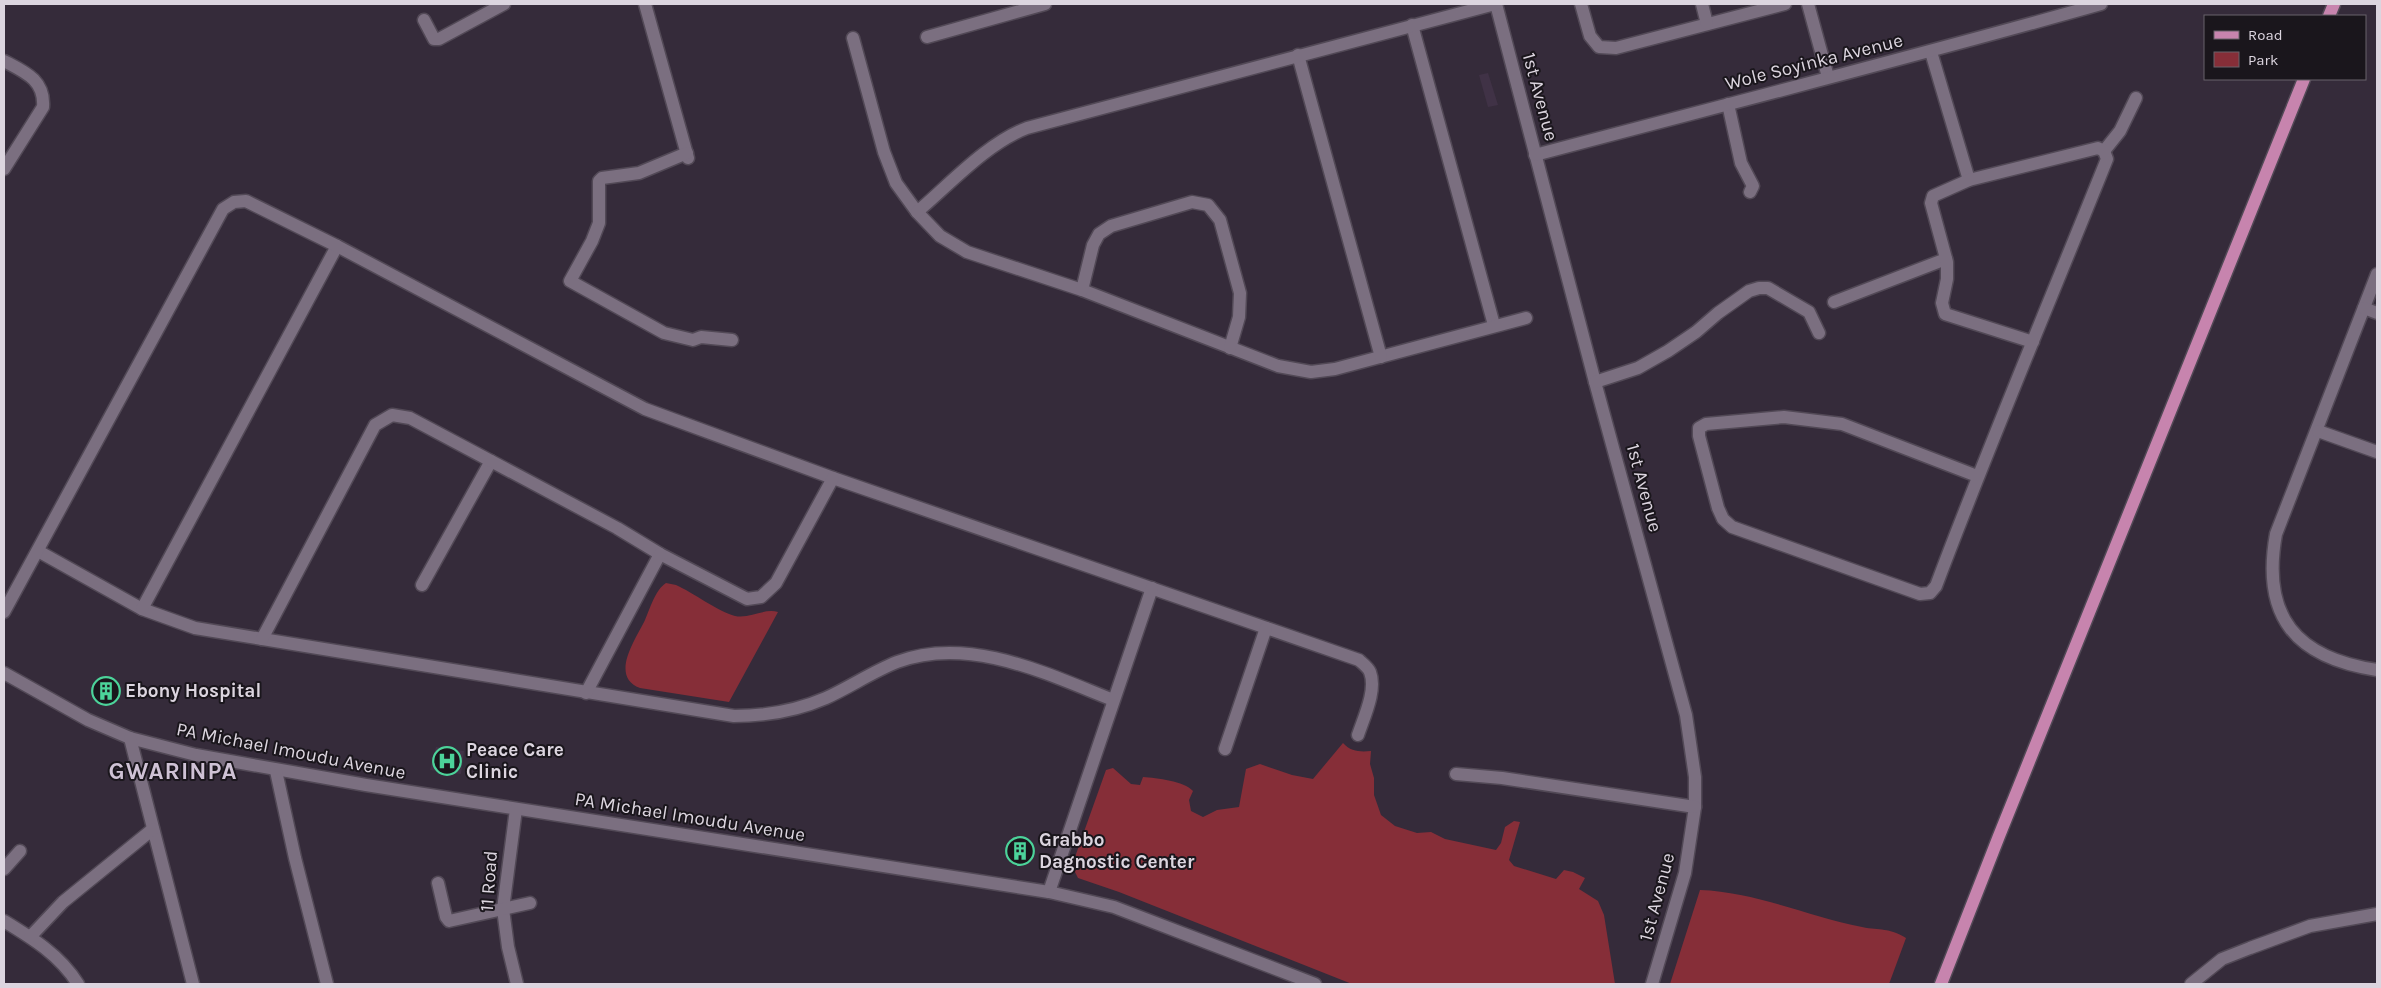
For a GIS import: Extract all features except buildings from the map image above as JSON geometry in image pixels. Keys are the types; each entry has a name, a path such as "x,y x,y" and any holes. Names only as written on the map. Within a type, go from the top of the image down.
{"main road":[{"path":"1941,984 2304,80"}],"street":[{"path":"424,20 434,39 439,39 504,4"},
{"path":"927,37 1045,4"},
{"path":"916,212 1011,134 1298,55 1496,4"},
{"name":"1st Avenue","path":"1496,4 1595,382 1686,715 1695,777 1695,807 1685,873 1652,984"},
{"path":"1581,4 1590,36 1599,46 1616,48 1785,4"},
{"path":"1702,4 1707,24"},
{"path":"1808,4 1828,77"},
{"name":"Wole Soyinka Avenue","path":"1535,155 1828,77 1931,52 2101,4"},
{"path":"649,5 688,155 639,173 602,178 600,181 599,223 592,241 570,281 664,333 693,340 701,337 732,340"},
{"path":"1412,25 1494,326"},
{"path":"853,38 884,152 896,183 916,212 940,236 967,252 1082,290 1278,366 1311,372 1334,369 1526,318"},
{"path":"1931,52 1969,180"},
{"path":"1298,55 1381,356"},
{"path":"4,61 32,77 40,87 43,98 43,108 4,169"},
{"path":"2104,151 2120,131 2136,98"},
{"path":"1728,104 1741,163 1753,186 1750,192"},
{"path":"2033,342 1945,314 1942,304 1948,270 1931,203 1933,196 1969,180 2091,148 2104,151"},
{"path":"1977,476 1842,424 1784,417 1706,424 1699,428 1699,436 1718,508 1723,519 1732,527 1920,594 1930,593 1936,586 1977,476 2107,159 2104,151"},
{"path":"4,612 224,210 234,202 246,201 337,246 645,409 833,478 1359,660 1370,670 1372,682 1369,701 1358,735"},
{"path":"1082,290 1093,245 1099,234 1111,226 1192,202 1208,205 1220,220 1240,293 1239,317 1230,348"},
{"path":"142,609 337,246"},
{"path":"1834,302 1946,259"},
{"path":"2377,274 2318,431 2276,534 2271,577 2274,596 2281,614 2295,634 2312,650 2336,662 2377,670"},
{"path":"1595,382 1638,368 1668,351 1749,291 1758,288 1768,288 1809,312 1819,333"},
{"path":"2364,308 2377,313"},
{"path":"262,639 376,424 392,415 410,418 618,528 660,554 747,598 761,596 776,583 833,478"},
{"path":"2318,431 2377,452"},
{"path":"422,585 491,461"},
{"path":"38,551 142,609 195,628 734,716 764,716 796,709 826,698 899,662 936,654 970,654 1001,659 1113,700"},
{"path":"586,693 660,554"},
{"path":"1049,892 1152,588"},
{"path":"1225,748 1266,628"},
{"name":"PA Michael Imoudu Avenue","path":"4,674 88,720 130,738 196,755 516,809 1049,892 1114,907 1314,984"},
{"path":"130,738 193,984"},
{"path":"276,770 295,858 327,984"},
{"path":"1456,774 1502,778 1695,807"},
{"name":"11 Road","path":"516,809 503,909 508,947 518,984"},
{"path":"30,937 63,902 154,829"},
{"path":"4,869 20,851"},
{"path":"438,883 446,917 449,921 530,903"},
{"path":"2191,984 2222,959 2271,940 2325,922 2377,914"},
{"path":"4,921 51,953 78,984"}],"shaded area":[{"path":"1488,73 1498,105 1488,107 1479,75"},
{"name":"Peace Care Clinic","path":"436,747 464,751 461,774 430,770"}],"green space":[{"path":"666,583 676,585 735,616 741,617 767,611 778,612 729,702 640,688 631,682 626,675 626,666 631,647 656,595"},
{"path":"1343,743 1353,750 1371,751 1370,764 1374,778 1374,795 1381,815 1395,826 1417,833 1431,832 1445,839 1496,850 1501,843 1505,827 1514,821 1520,822 1509,860 1514,866 1556,879 1564,870 1585,878 1579,889 1598,901 1604,915 1615,984 1352,984 1119,892 1078,878 1074,870 1075,857 1106,770 1113,768 1131,784 1140,785 1143,777 1183,785 1193,791 1189,800 1191,811 1203,817 1217,810 1239,807 1246,769 1260,764 1292,775 1313,779"},
{"path":"1700,890 1741,895 1842,922 1889,931 1906,938 1889,984 1670,984"}],"place":[{"name":"Ebony Hospital","path":"106,691"},
{"name":"Peace Care Clinic","path":"447,761"},
{"name":"Grabbo Dagnostic Center","path":"1020,851"}],"district":[{"name":"GWARINPA","path":"173,771"}]}
